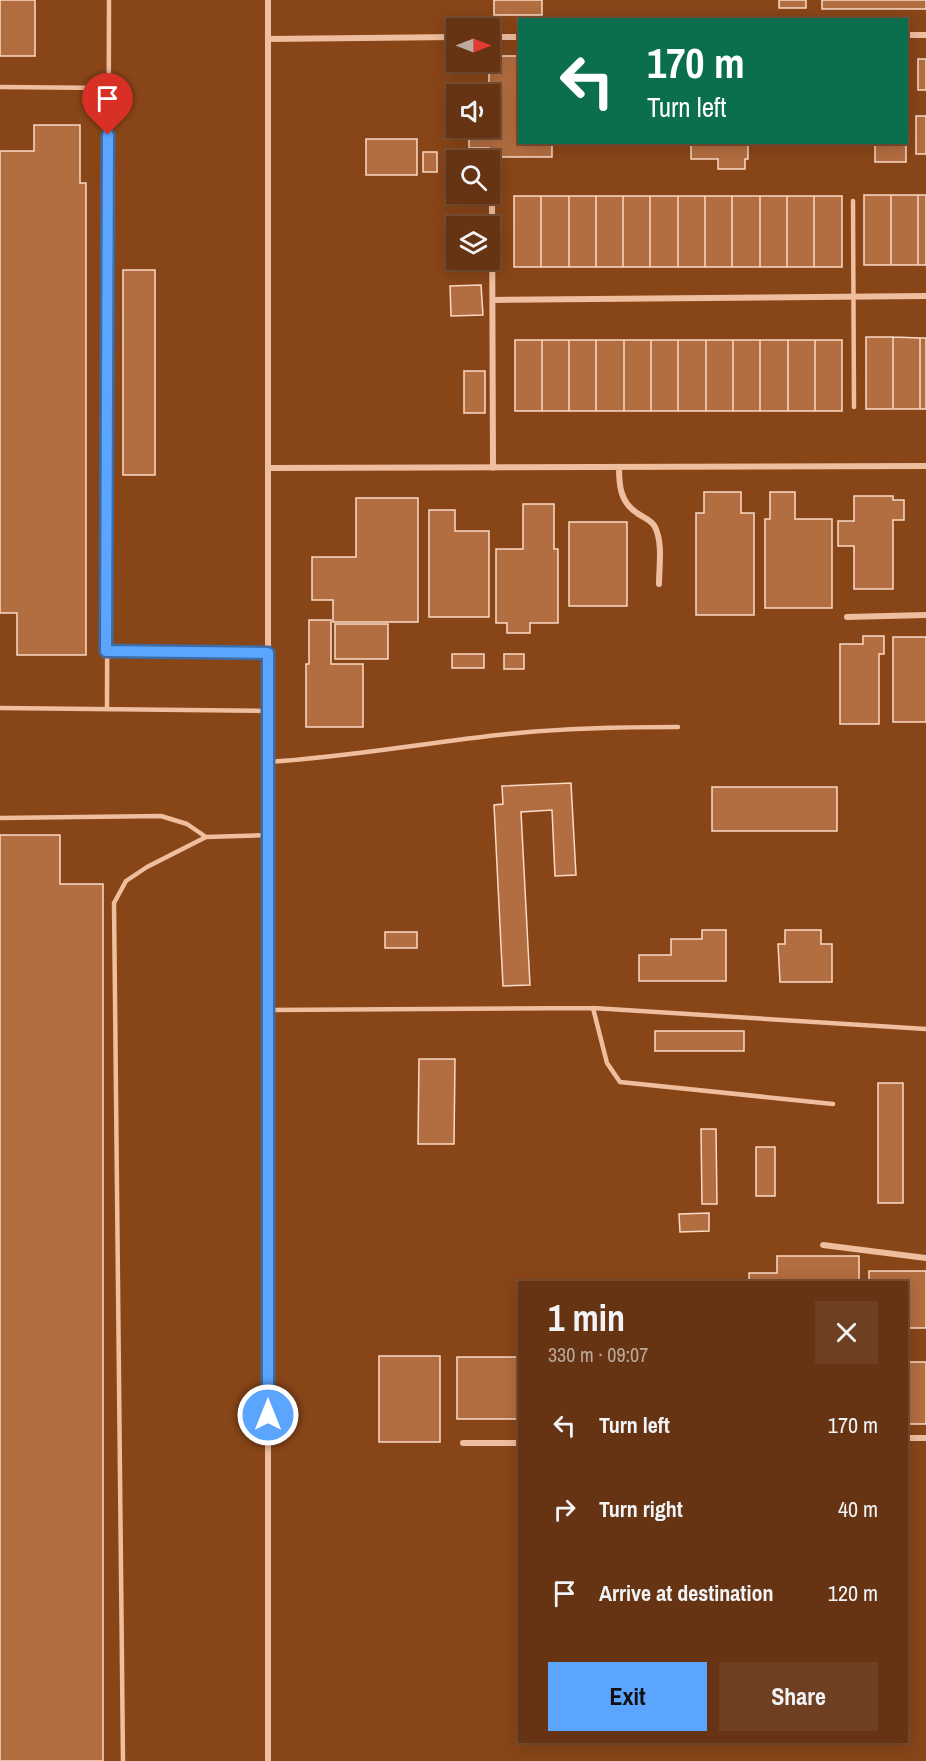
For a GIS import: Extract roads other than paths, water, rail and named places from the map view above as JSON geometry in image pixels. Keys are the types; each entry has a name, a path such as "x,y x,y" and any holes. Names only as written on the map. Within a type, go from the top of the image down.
{"street":[{"path":"268,0 268,1761"},
{"path":"908,35 926,35"},
{"path":"268,39 446,37"},
{"path":"500,37 518,37"},
{"path":"492,204 494,468"},
{"path":"493,300 926,296"},
{"path":"268,468 926,466"},
{"path":"619,467 620,487 626,504 651,521 659,538 659,584"},
{"path":"847,617 926,615"},
{"path":"823,1245 926,1258"},
{"path":"908,1438 926,1438"},
{"path":"463,1443 518,1443"}],"lane":[{"path":"106,709 109,0"},
{"path":"0,87 108,88"},
{"path":"854,201 854,408"},
{"path":"106,651 268,653"},
{"path":"0,708 268,711"},
{"path":"268,762 315,759 518,733 602,726 678,726"},
{"path":"0,818 161,816 187,824 206,837"},
{"path":"123,1761 114,903 126,881 147,867 206,837 268,836"},
{"path":"268,1010 592,1008 926,1029"},
{"path":"592,1008 607,1063 621,1082 833,1104"}]}
